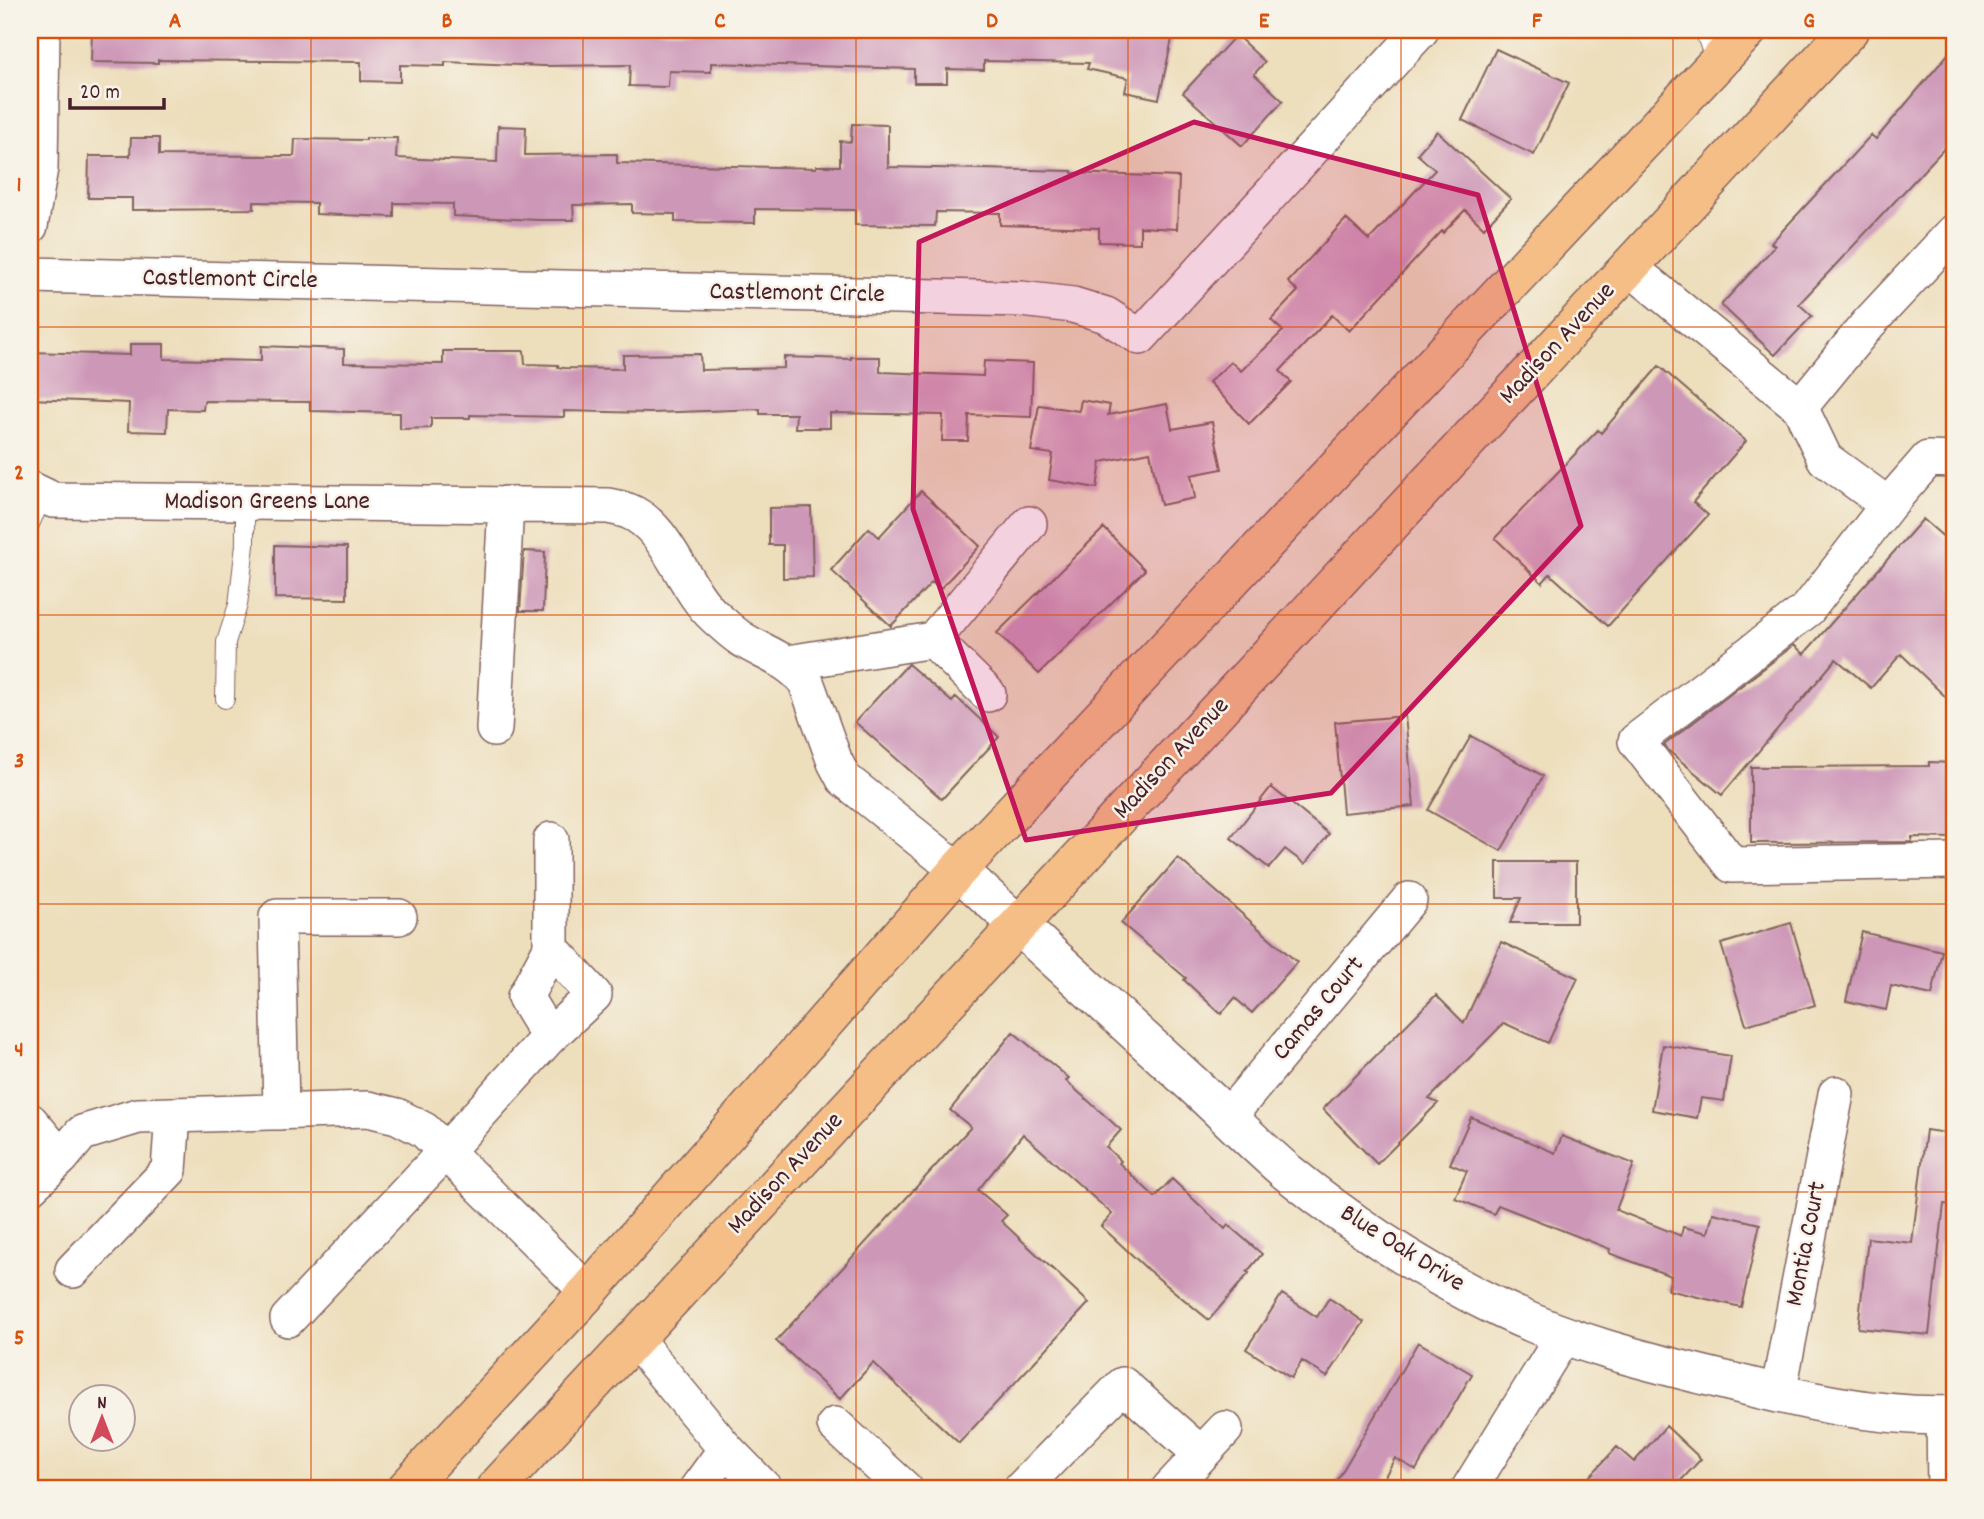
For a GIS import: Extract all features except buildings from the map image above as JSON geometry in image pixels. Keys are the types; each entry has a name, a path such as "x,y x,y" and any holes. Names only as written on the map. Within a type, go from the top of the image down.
{"main road":[{"path":"406,1489 589,1292 958,870 1710,47 1748,30"},
{"name":"Madison Avenue","path":"495,1489 1849,30"}],"street":[{"path":"30,226 40,168 41,30"},
{"name":"Castlemont Circle","path":"30,275 1021,299 1073,305 1106,315 1140,338 1420,30"},
{"path":"1800,407 1867,325 1954,232"},
{"path":"1629,267 1800,407 1825,458 1888,505"},
{"path":"1954,460 1928,459 1888,505 1808,609 1636,741 1732,864 1954,861"},
{"name":"Madison Greens Lane","path":"34,503 53,500 607,506 629,511 642,519 663,541 688,584 713,615 739,637 788,663"},
{"path":"494,729 506,504"},
{"path":"788,663 933,640 1029,524"},
{"path":"933,640 988,694"},
{"path":"788,663 806,682 835,762 844,779 958,870"},
{"path":"549,1037 525,997 551,948 551,840"},
{"name":"Blue Oak Drive","path":"958,870 1287,1171 1349,1218 1403,1254 1500,1308 1564,1335 1634,1359 1778,1394 1887,1413 1949,1415"},
{"name":"Camas Court","path":"1228,1117 1409,900"},
{"path":"281,1112 277,917 399,917"},
{"path":"288,1319 446,1152 549,1037 594,995 551,948"},
{"name":"Montia Court","path":"1778,1394 1836,1094"},
{"path":"30,1187 61,1158 82,1133 138,1116 368,1109 397,1116 424,1130 589,1292"},
{"path":"73,1270 169,1170 173,1115"},
{"path":"30,1121 61,1158"},
{"path":"1469,1489 1564,1335"},
{"path":"634,1338 726,1449 765,1489"},
{"path":"1021,1489 1124,1385 1201,1454"},
{"path":"1945,1489 1949,1415"},
{"path":"835,1425 905,1489"},
{"path":"1169,1489 1225,1429"},
{"path":"697,1489 726,1449"}],"lane":[{"path":"225,699 226,642 238,605 245,545 245,502"}],"highlighted area":[{"path":"1194,122 1478,195 1581,526 1331,793 1026,840 913,509 919,242"}]}
